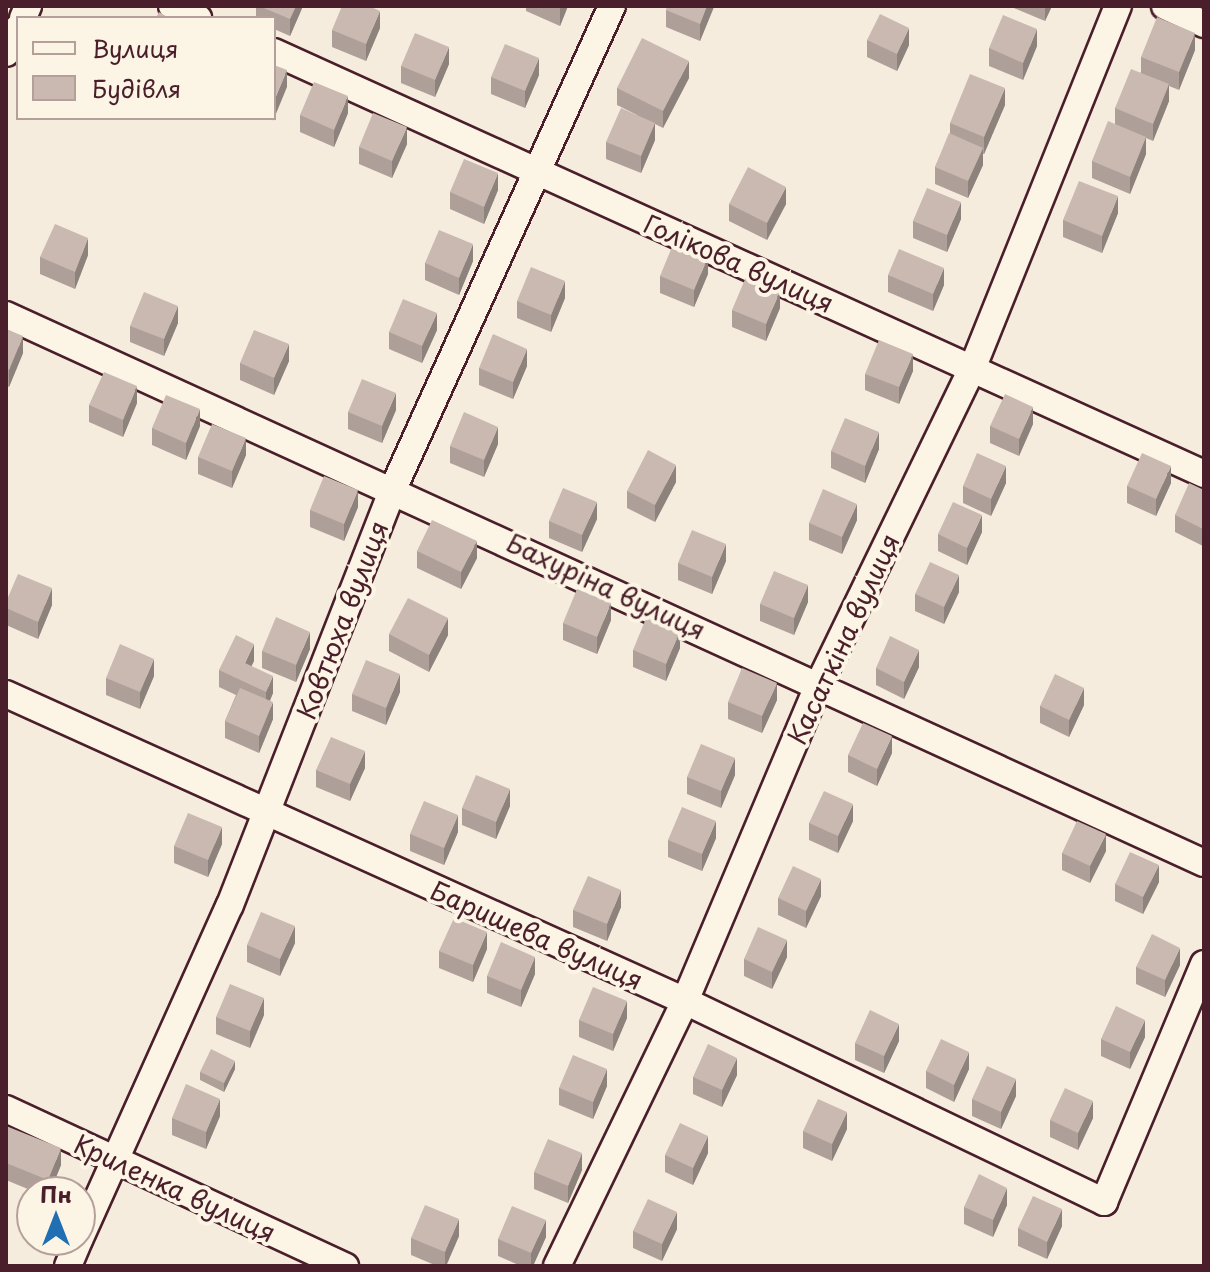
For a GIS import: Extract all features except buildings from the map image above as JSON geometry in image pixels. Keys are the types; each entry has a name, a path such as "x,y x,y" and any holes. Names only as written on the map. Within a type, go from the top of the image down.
{"street":[{"path":"172,6 194,16"},
{"name":"Ковтюха вулиця","path":"96,1201 268,815 393,489 540,173 612,6"},
{"name":"Касаткіна вулиця","path":"557,1266 685,1001 819,684 972,369 1118,6"},
{"path":"1165,6 1204,24"},
{"path":"6,53 16,32"},
{"name":"Голікова вулиця","path":"276,53 1204,474"},
{"name":"Бахуріна вулиця","path":"6,315 393,489 1204,863"},
{"name":"Баришева вулиця","path":"6,694 685,1001 1063,1187 1104,1202 1204,964"},
{"name":"Криленка вулиця","path":"6,1109 345,1266"}]}
